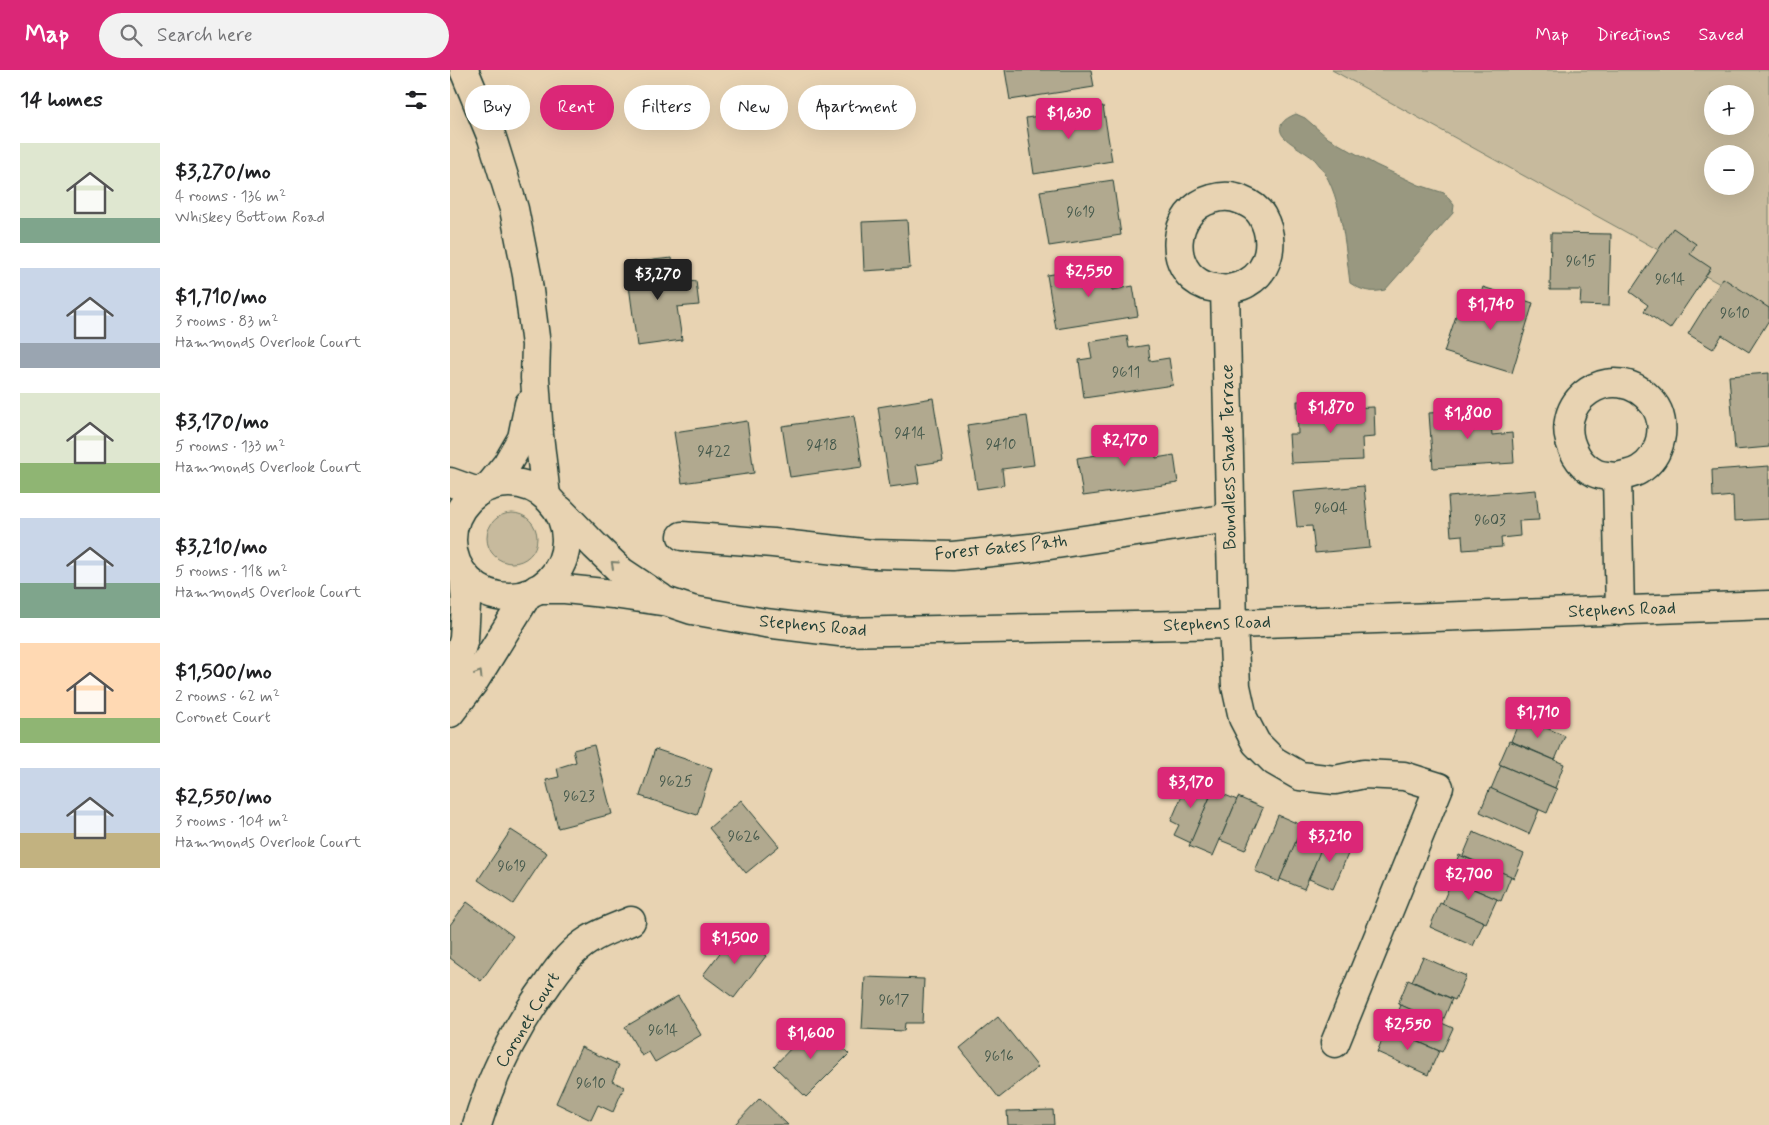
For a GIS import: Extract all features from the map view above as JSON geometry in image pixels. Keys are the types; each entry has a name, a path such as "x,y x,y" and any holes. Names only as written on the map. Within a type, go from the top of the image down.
{"street":[{"path":"464,70 492,138 514,209 527,275 536,345 535,378 539,436 551,501 565,525 566,543 561,564 547,583 533,591 515,597 496,596 475,586 464,575 456,560 451,542 454,524 462,508 507,464 522,438 535,378"},
{"name":"Boundless Shade Terrace","path":"1225,290 1233,624 1236,686 1243,718 1256,743 1274,761 1300,776 1334,780 1364,774 1404,776 1439,787 1335,1043"},
{"path":"1617,477 1620,611"},
{"path":"450,482 484,488 511,482 530,486 551,501"},
{"name":"Stephens Road","path":"551,501 622,572 668,602"},
{"name":"Forest Gates Path","path":"682,536 774,543 872,554 953,556 1030,548 1230,518"},
{"path":"450,685 464,639 466,604 464,575"},
{"name":"Stephens Road","path":"533,591 565,588 668,602 692,610 765,623 840,632 1233,624 1769,605"},
{"path":"450,713 474,683 533,591"},
{"name":"Coronet Court","path":"477,1125 484,1103 507,1049 536,1000 563,961 588,940 630,921"}],"shaded area":[{"path":"1332,70 1769,70 1769,311"},
{"path":"1296,114 1305,118 1328,138 1376,165 1419,185 1444,193 1454,205 1453,213 1385,290 1367,291 1350,283 1341,219 1332,187 1316,161 1286,139 1281,132 1281,125 1287,118"},
{"path":"512,513 522,515 530,520 535,528 537,538 535,548 530,556 522,561 512,563 502,561 494,556 489,548 487,538 489,528 494,520 502,515"}],"building":[{"path":"1005,70 1091,70 1094,87 1010,100"},
{"path":"1103,106 1112,161 1034,174 1026,118"},
{"path":"1113,180 1121,235 1049,246 1040,191"},
{"path":"907,220 910,268 864,271 862,222"},
{"path":"1673,228 1696,244 1690,254 1711,268 1670,329 1644,311 1648,305 1630,292"},
{"path":"1551,233 1611,234 1609,306 1580,305 1581,290 1550,290"},
{"path":"672,258 676,284 696,281 699,305 677,307 682,340 637,346 626,263"},
{"path":"1108,266 1112,290 1133,286 1138,316 1056,329 1047,275"},
{"path":"1723,278 1769,308 1769,320 1749,352 1722,335 1713,349 1688,334"},
{"path":"1483,287 1533,303 1512,373 1444,352 1457,313 1473,318"},
{"path":"1127,336 1129,348 1148,345 1150,361 1169,358 1173,385 1084,398 1079,360 1092,358 1089,342"},
{"path":"1769,373 1769,447 1735,450 1729,376"},
{"path":"933,398 943,461 916,465 919,483 890,487 878,407"},
{"path":"1297,401 1310,401 1310,409 1374,407 1375,437 1362,438 1363,460 1291,463 1289,434 1298,434"},
{"path":"1490,409 1492,435 1512,433 1514,463 1433,468 1429,413"},
{"path":"854,416 862,467 790,477 782,426"},
{"path":"1027,416 1034,465 1002,469 1004,485 977,489 967,425"},
{"path":"747,421 754,473 682,483 674,432"},
{"path":"1137,433 1139,445 1154,443 1156,458 1174,455 1178,483 1083,496 1077,458 1097,455 1095,439"},
{"path":"1769,466 1769,519 1734,521 1733,496 1713,498 1712,470"},
{"path":"1364,486 1370,548 1315,553 1312,526 1297,527 1293,492"},
{"path":"1536,490 1539,520 1519,521 1520,536 1501,538 1502,547 1463,550 1462,535 1451,536 1448,497"},
{"path":"1521,717 1565,736 1555,760 1511,741"},
{"path":"1509,741 1564,764 1555,788 1499,764"},
{"path":"594,745 612,814 558,828 546,780 559,777 557,768 576,762 573,750"},
{"path":"655,749 712,768 697,815 640,796"},
{"path":"1501,765 1557,789 1547,813 1491,789"},
{"path":"1189,779 1214,787 1191,843 1174,835 1179,825 1171,821"},
{"path":"1490,788 1539,810 1529,834 1480,812"},
{"path":"1213,790 1237,800 1213,856 1189,846"},
{"path":"1238,797 1263,808 1245,850 1220,840"},
{"path":"741,800 779,846 746,873 709,828"},
{"path":"1278,815 1303,826 1279,882 1255,871"},
{"path":"1301,829 1326,840 1304,889 1280,879"},
{"path":"511,830 547,853 513,904 478,880"},
{"path":"1473,832 1524,854 1514,878 1463,856"},
{"path":"1326,836 1351,847 1333,889 1309,879"},
{"path":"1459,855 1511,876 1501,901 1449,878"},
{"path":"1452,880 1497,899 1486,923 1442,904"},
{"path":"467,902 513,936 481,981 450,958 450,925"},
{"path":"1440,903 1484,922 1473,946 1430,927"},
{"path":"736,932 766,956 734,998 703,975"},
{"path":"1423,957 1466,976 1455,1000 1412,981"},
{"path":"865,977 924,979 922,1023 905,1023 904,1031 862,1029"},
{"path":"1408,980 1452,999 1442,1023 1398,1004"},
{"path":"678,996 701,1035 655,1062 649,1052 642,1056 625,1027"},
{"path":"1401,1005 1453,1028 1442,1052 1391,1030"},
{"path":"998,1017 1038,1067 999,1098 960,1048"},
{"path":"816,1022 849,1054 806,1097 774,1066"},
{"path":"1387,1028 1439,1051 1428,1075 1377,1052"},
{"path":"581,1047 619,1065 612,1081 624,1087 613,1112 598,1105 591,1120 556,1103"},
{"path":"760,1098 788,1125 734,1125"},
{"path":"1053,1110 1054,1125 1008,1125 1007,1111"}]}
